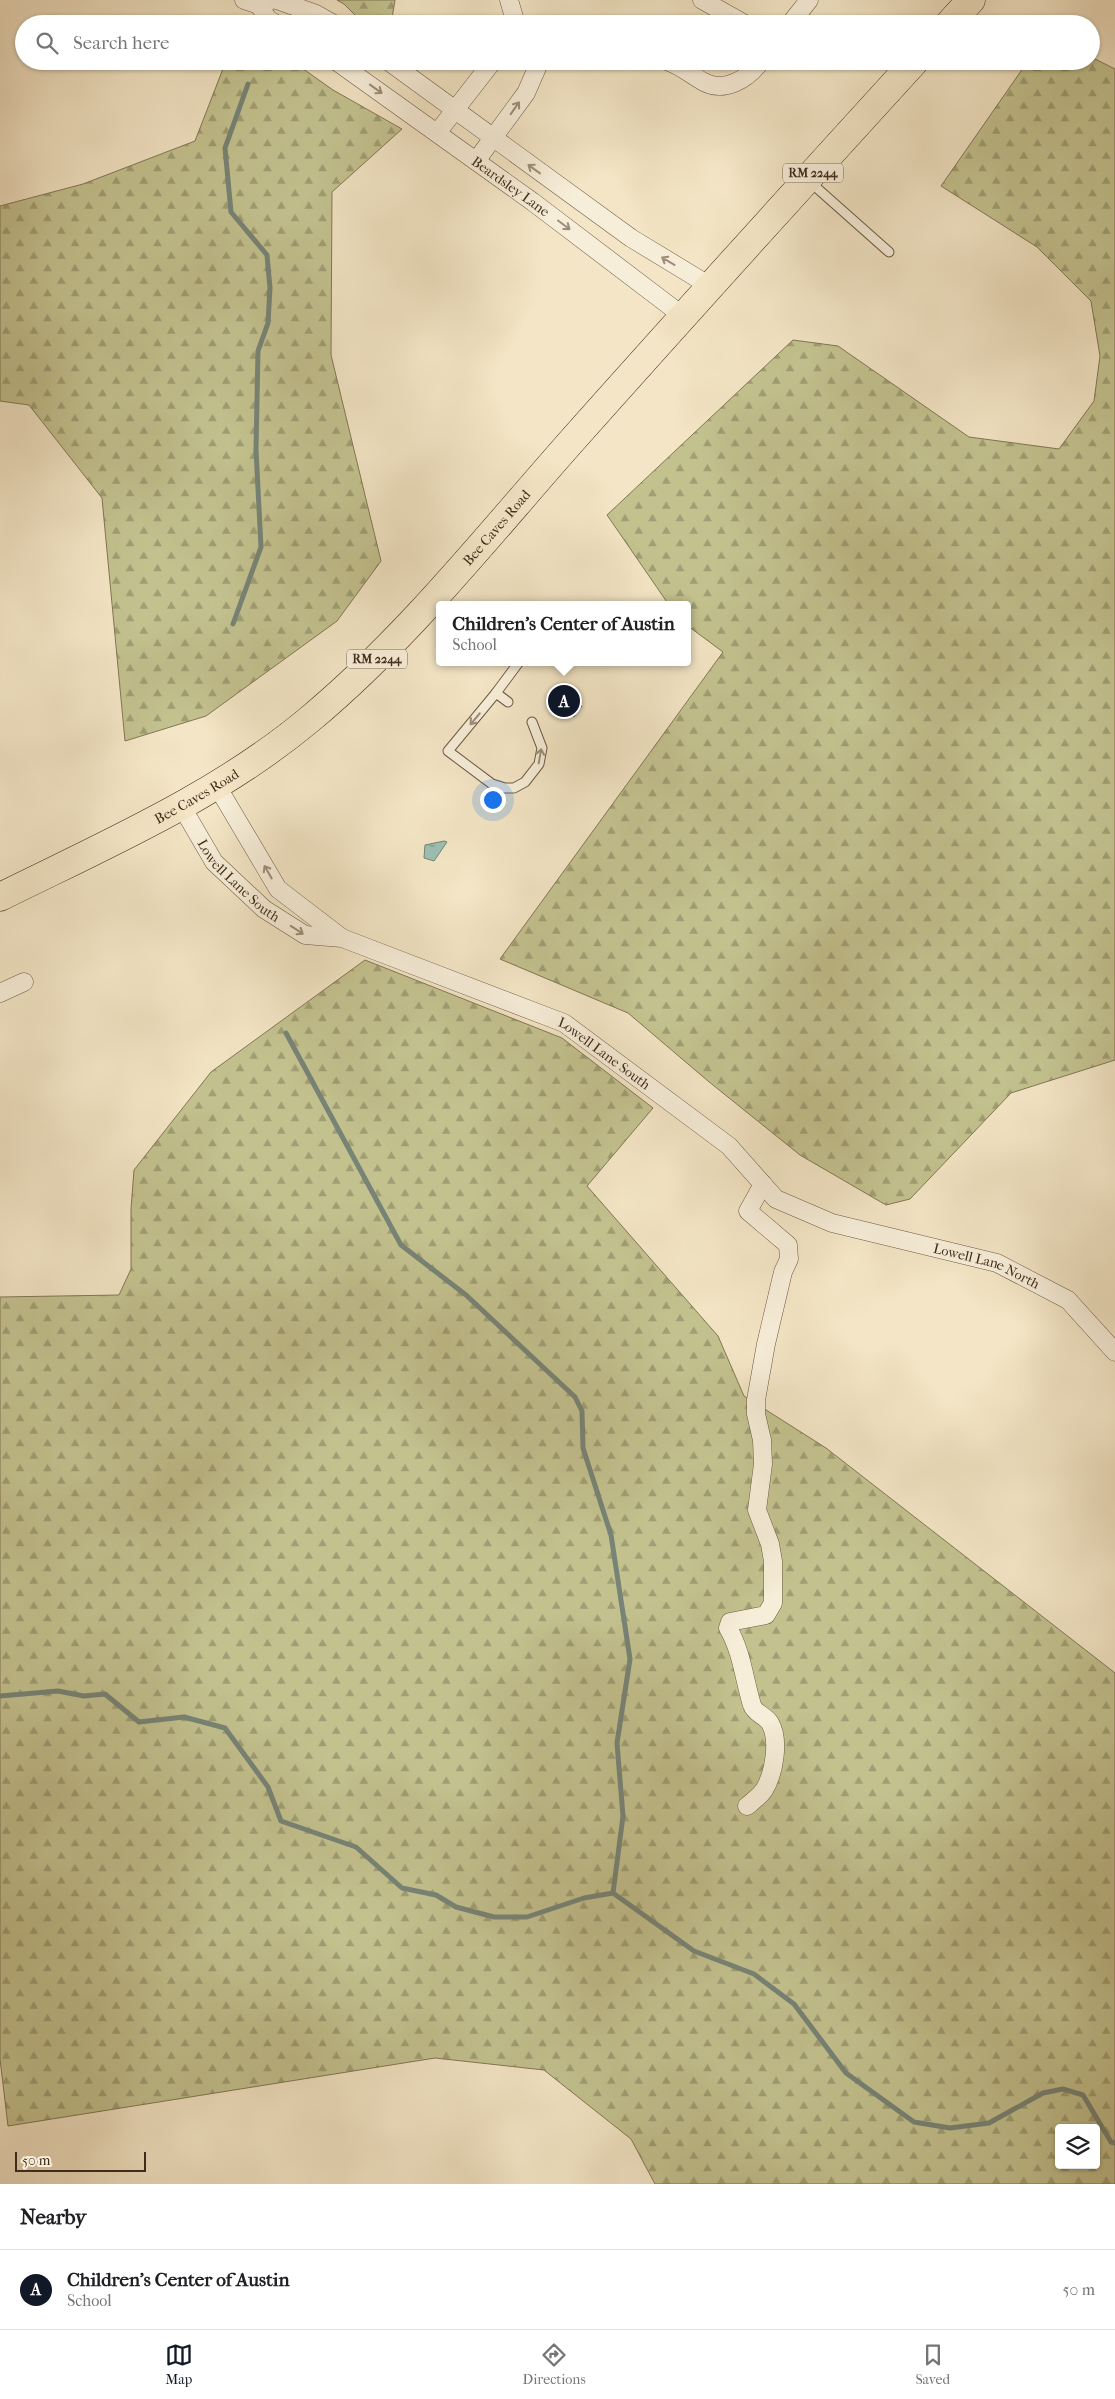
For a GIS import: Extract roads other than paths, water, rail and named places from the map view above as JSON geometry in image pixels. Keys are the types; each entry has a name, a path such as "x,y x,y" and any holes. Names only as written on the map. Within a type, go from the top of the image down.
{"main road":[{"path":"957,15 971,0"},
{"name":"Bee Caves Road","path":"436,601 683,316 907,70"},
{"name":"Bee Caves Road","path":"0,897 182,807 217,786 309,720 389,649 436,601"}],"street":[{"path":"277,0 318,15"},
{"path":"509,0 513,15"},
{"path":"702,0 729,15"},
{"path":"797,15 809,0"},
{"path":"258,2 266,15"},
{"name":"Beardsley Lane","path":"349,70 476,161 683,316"},
{"name":"Beardsley Lane","path":"400,70 631,238 710,286"},
{"path":"437,133 486,70"},
{"path":"476,161 526,92 536,70"},
{"path":"687,70 703,81 719,86 739,82 754,70"},
{"name":"Lowell Lane South","path":"217,786 278,889 342,938"},
{"name":"Lowell Lane South","path":"182,807 214,862 264,908 305,935 342,938 564,1023 729,1146 776,1199 832,1223"},
{"path":"0,993 24,982"},
{"path":"747,1806 764,1791 770,1777 774,1732 769,1721 754,1710 746,1683 743,1662 728,1628 730,1622 766,1615 773,1603 772,1552 757,1510 763,1464 762,1440 756,1414 756,1400 768,1335 783,1272 789,1259 788,1245 748,1211 763,1184"},
{"name":"Lowell Lane North","path":"832,1223 997,1264 1068,1300 1115,1352"}],"lane":[{"path":"807,179 889,252"},
{"path":"516,666 448,751 492,784 505,788 514,788 524,782 539,764 542,748 532,722"},
{"path":"496,693 508,702"}],"water":[{"path":"562,689 582,706 574,717 554,700"},
{"path":"447,842 434,861 424,858 425,845"}],"waterway":[{"path":"233,624 261,547 256,450 258,351 268,323 270,288 267,255 231,212 225,148 248,84"},
{"path":"286,1033 401,1245 466,1295 575,1397 582,1411 583,1448 611,1535 630,1659 617,1743 623,1816 613,1893 694,1951 754,1974 794,2004 846,2073 914,2122 950,2128 989,2123 1043,2093 1063,2089 1083,2095 1111,2142 1115,2143"},
{"path":"0,1696 58,1691 84,1696 105,1694 139,1722 184,1717 225,1728 268,1787 281,1821 356,1847 402,1888 436,1895 456,1907 494,1917 527,1917 584,1898 613,1893"}],"place":[{"name":"Children's Center of Austin","path":"564,701"}]}
